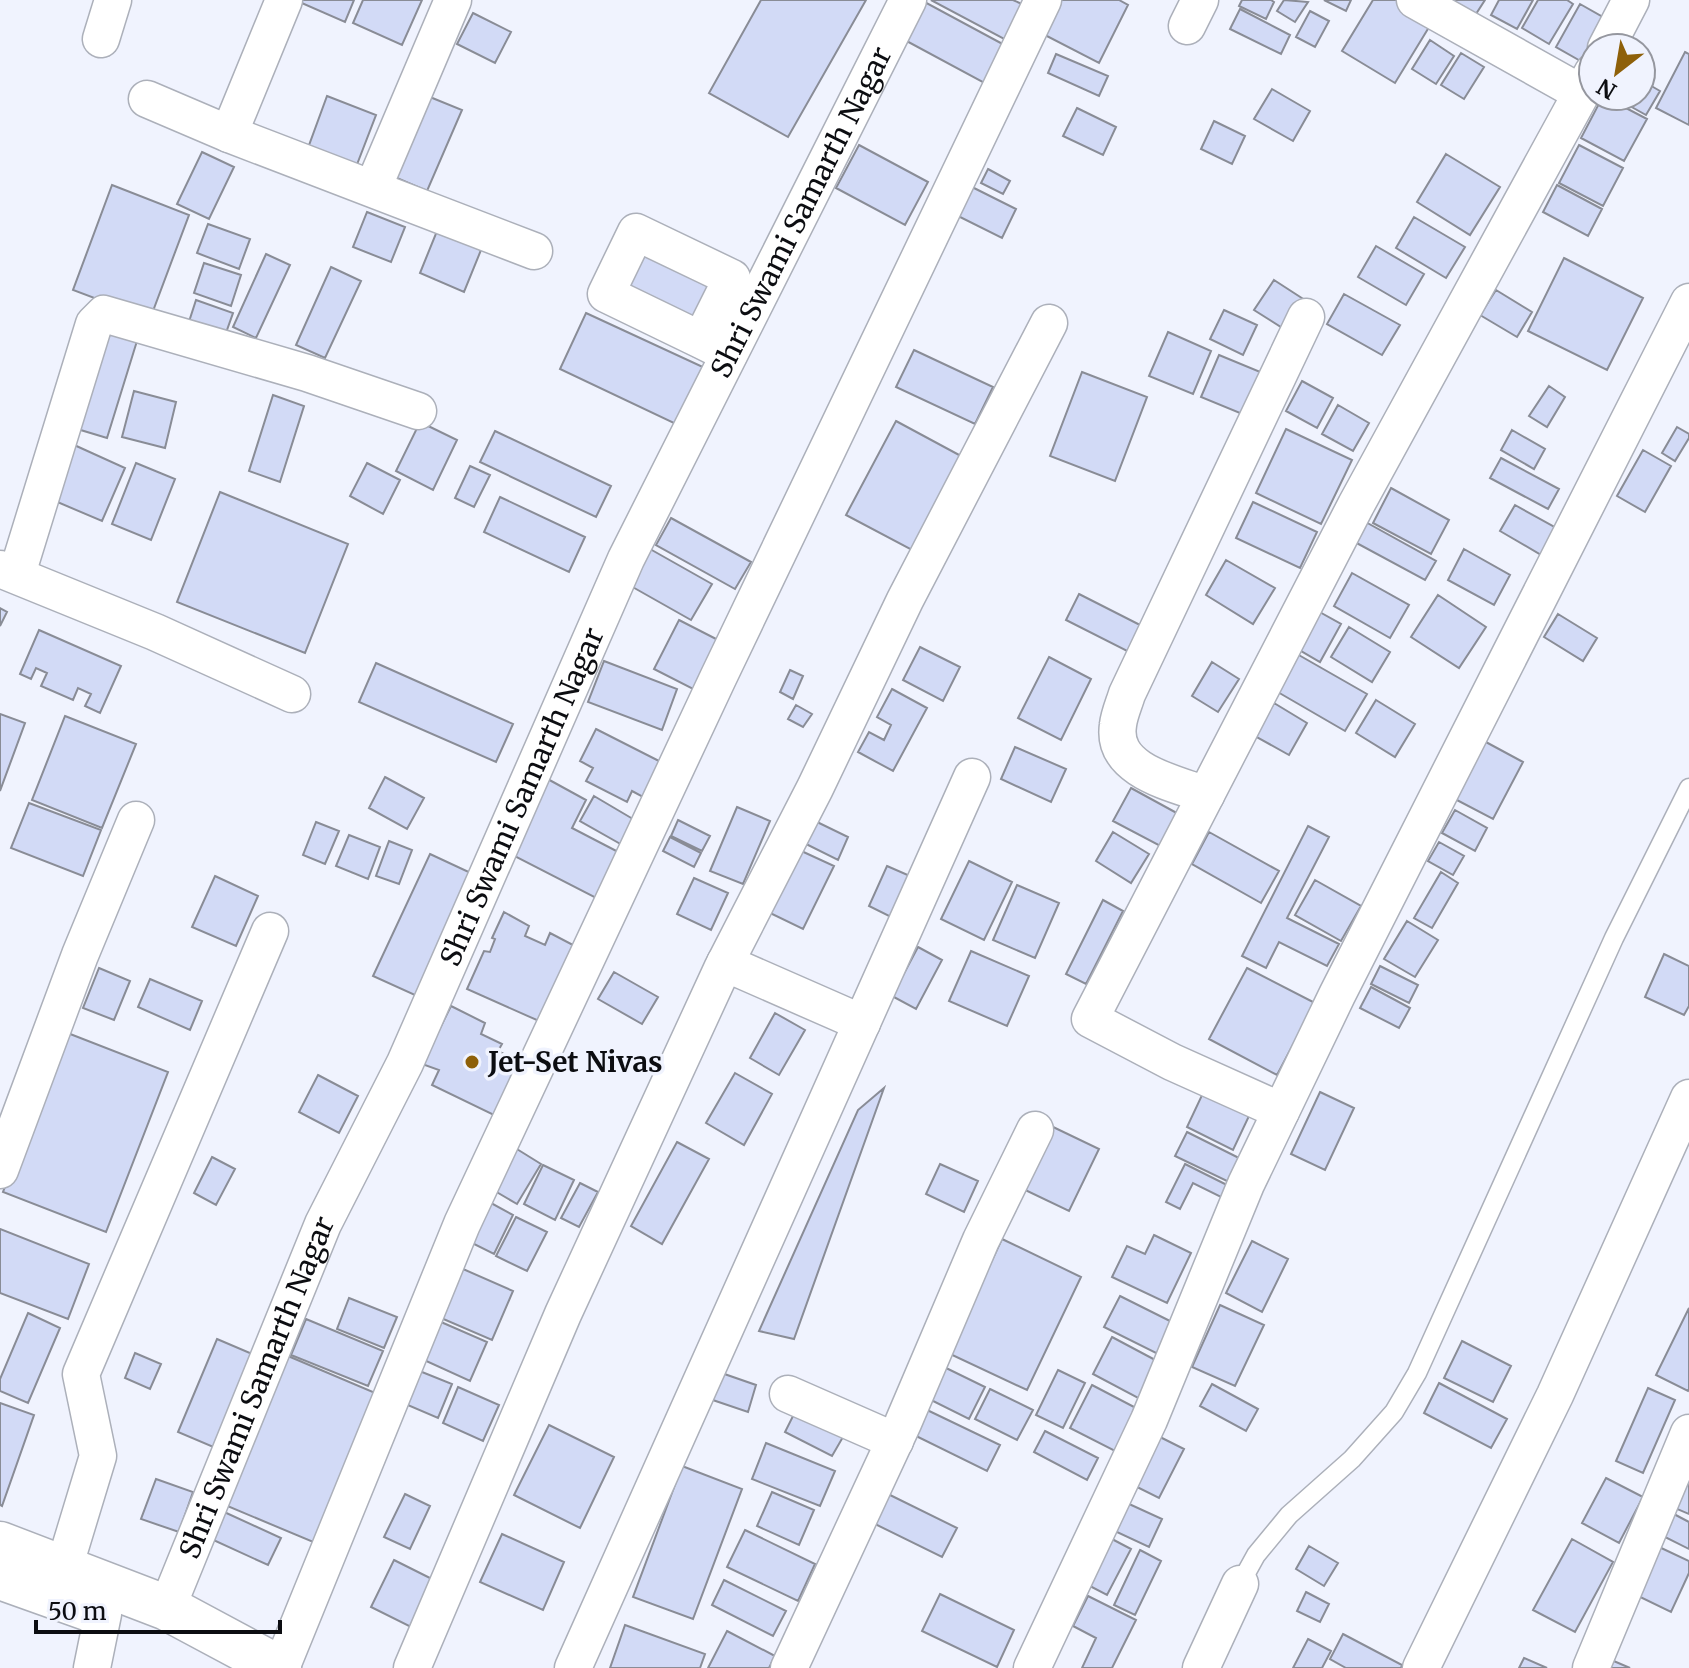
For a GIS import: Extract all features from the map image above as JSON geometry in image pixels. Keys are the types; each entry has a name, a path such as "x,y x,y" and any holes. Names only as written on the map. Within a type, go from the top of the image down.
{"highway":[{"path":"0,1544 167,1608 280,1668"},
{"path":"0,1577 155,1633 223,1668"}],"street":[{"path":"101,39 113,0"},
{"path":"229,134 284,0"},
{"path":"373,188 453,0"},
{"name":"Shri Swami Samarth Nagar","path":"167,1608 323,1224 405,1063 626,559 715,347 908,0"},
{"path":"280,1668 462,1224 699,719 1043,0"},
{"path":"1415,0 1577,78"},
{"path":"1614,32 1631,0"},
{"path":"147,99 229,134 534,251"},
{"path":"1281,1111 1172,1062 1090,1019 1356,505 1577,101"},
{"path":"1032,1668 1149,1420 1246,1184 1281,1111 1689,302"},
{"path":"292,694 9,571 94,324 104,314 307,373 418,411"},
{"path":"1206,795 1138,769 1123,753 1117,728 1127,694 1306,317"},
{"path":"412,1668 563,1314 725,963 815,788 905,600 1049,323"},
{"path":"573,1668 972,777"},
{"path":"0,1170 80,955 136,820"},
{"path":"64,1568 98,1456 81,1374 270,931"},
{"path":"725,963 862,1023"},
{"path":"1421,1668 1555,1395 1689,1098"},
{"path":"789,1668 895,1441 981,1240 1035,1130"},
{"path":"788,1394 895,1441"},
{"path":"1591,1668 1689,1433"},
{"path":"1201,1668 1240,1584"},
{"path":"92,1668 103,1614"}],"lane":[{"path":"1240,1584 1256,1555 1289,1515 1352,1459 1394,1412 1417,1373 1614,938 1689,788"}],"building":[{"path":"295,0 354,0 345,22"},
{"path":"363,0 422,0 402,45 353,23"},
{"path":"761,0 866,0 788,137 709,93"},
{"path":"921,0 1010,48 990,86 901,38"},
{"path":"931,0 1013,0 1024,5 1006,40"},
{"path":"1057,0 1119,0 1128,5 1099,63 1041,33"},
{"path":"1242,0 1274,2 1266,19 1239,6"},
{"path":"1284,0 1308,2 1295,22 1277,11"},
{"path":"1324,0 1351,0 1346,11"},
{"path":"1373,0 1414,0 1437,14 1395,83 1342,51"},
{"path":"1450,0 1485,0 1474,17"},
{"path":"1499,0 1533,0 1517,29 1491,15"},
{"path":"1538,0 1567,0 1573,4 1549,44 1522,28"},
{"path":"1580,4 1608,20 1601,32 1577,32 1577,59 1556,47"},
{"path":"1240,9 1290,35 1281,54 1230,29"},
{"path":"1310,11 1329,21 1315,47 1296,37"},
{"path":"473,13 511,32 495,63 457,44"},
{"path":"1430,40 1454,56 1436,84 1412,69"},
{"path":"1685,52 1689,54 1689,125 1657,106"},
{"path":"1461,53 1484,67 1464,99 1441,85"},
{"path":"1056,54 1108,76 1099,96 1048,73"},
{"path":"1272,89 1310,111 1293,141 1254,119"},
{"path":"425,95 462,110 427,191 390,175"},
{"path":"327,96 376,115 356,167 308,148"},
{"path":"1077,108 1116,127 1103,155 1063,136"},
{"path":"1595,112 1634,112 1647,119 1624,161 1581,138"},
{"path":"1214,121 1245,136 1232,164 1201,149"},
{"path":"859,145 928,182 905,225 836,188"},
{"path":"1579,145 1623,168 1603,206 1559,183"},
{"path":"202,152 234,167 209,219 177,204"},
{"path":"1446,154 1500,187 1470,235 1417,202"},
{"path":"988,169 1010,181 1003,194 981,183"},
{"path":"112,185 189,215 150,319 73,290"},
{"path":"1557,185 1602,209 1588,236 1543,212"},
{"path":"972,187 1016,209 1002,238 958,216"},
{"path":"367,212 405,227 391,262 353,247"},
{"path":"1414,217 1465,247 1446,278 1396,248"},
{"path":"208,224 250,239 239,269 197,253"},
{"path":"437,231 481,250 464,292 420,273"},
{"path":"640,240 719,280 698,330 615,291"},
{"path":"1376,246 1424,274 1406,305 1358,277"},
{"path":"266,254 290,265 256,338 233,327"},
{"path":"1564,258 1643,298 1607,370 1528,331"},
{"path":"204,263 241,275 231,306 194,293"},
{"path":"331,267 361,281 325,358 296,345"},
{"path":"1274,280 1311,304 1292,334 1254,310"},
{"path":"1496,290 1532,312 1517,337 1480,315"},
{"path":"1344,294 1400,325 1382,355 1327,324"},
{"path":"196,300 233,313 222,344 186,331"},
{"path":"1224,310 1257,325 1243,355 1210,339"},
{"path":"586,313 705,368 678,425 560,369"},
{"path":"104,331 137,341 107,438 74,428"},
{"path":"1168,332 1211,351 1193,394 1149,376"},
{"path":"914,350 993,387 975,424 896,387"},
{"path":"1219,355 1270,376 1252,418 1201,397"},
{"path":"1082,372 1147,397 1115,481 1050,456"},
{"path":"1302,381 1333,398 1317,428 1286,411"},
{"path":"1549,386 1565,397 1547,427 1529,416"},
{"path":"134,391 176,402 165,448 122,437"},
{"path":"273,395 304,406 280,482 249,471"},
{"path":"1338,405 1369,423 1353,451 1322,434"},
{"path":"896,421 961,456 912,550 846,515"},
{"path":"420,422 457,440 433,490 396,471"},
{"path":"1677,427 1689,434 1689,438 1675,461 1662,453"},
{"path":"1286,429 1352,460 1321,524 1256,493"},
{"path":"1512,430 1545,449 1534,469 1501,450"},
{"path":"495,431 611,486 596,517 480,462"},
{"path":"72,444 125,468 102,521 48,498"},
{"path":"1643,450 1671,466 1645,512 1617,496"},
{"path":"1501,458 1559,489 1548,509 1490,478"},
{"path":"136,463 175,479 151,540 112,524"},
{"path":"367,463 400,480 383,514 350,496"},
{"path":"470,466 490,475 474,507 455,498"},
{"path":"1391,488 1449,520 1431,554 1373,523"},
{"path":"220,492 348,544 305,653 177,602"},
{"path":"500,497 585,537 569,572 484,532"},
{"path":"1253,502 1317,532 1300,568 1236,538"},
{"path":"1515,505 1558,529 1543,556 1500,531"},
{"path":"671,518 751,562 735,589 656,545"},
{"path":"1362,520 1436,561 1425,580 1351,540"},
{"path":"650,549 712,584 691,620 629,585"},
{"path":"1464,549 1510,575 1494,605 1448,580"},
{"path":"1226,560 1275,588 1253,624 1206,595"},
{"path":"1352,573 1409,605 1390,638 1334,606"},
{"path":"1079,594 1146,628 1133,654 1066,620"},
{"path":"1438,595 1486,627 1459,668 1411,637"},
{"path":"0,608 7,612 0,626"},
{"path":"1316,610 1341,624 1320,662 1296,648"},
{"path":"1558,614 1597,638 1583,661 1544,637"},
{"path":"679,620 722,642 697,691 654,669"},
{"path":"1349,627 1390,652 1372,682 1331,657"},
{"path":"39,630 121,666 100,713 85,706 91,694 78,688 73,700 41,686 47,673 36,668 31,679 20,674"},
{"path":"920,647 960,667 943,701 903,680"},
{"path":"1297,654 1367,694 1345,731 1276,691"},
{"path":"1049,657 1091,679 1061,740 1018,718"},
{"path":"604,661 677,689 662,730 588,702"},
{"path":"1212,662 1239,679 1218,712 1192,696"},
{"path":"376,663 513,724 496,762 359,702"},
{"path":"790,670 803,676 793,699 780,692"},
{"path":"892,689 927,708 893,771 858,752 869,732 884,740 891,725 877,717"},
{"path":"1376,700 1415,724 1395,757 1356,733"},
{"path":"1274,703 1307,723 1289,755 1255,736"},
{"path":"796,705 812,714 803,727 788,719"},
{"path":"0,714 25,723 0,791"},
{"path":"65,716 136,744 102,828 32,800"},
{"path":"596,729 661,762 643,797 632,791 627,802 586,781 593,768 580,761"},
{"path":"1484,741 1523,762 1493,819 1453,798"},
{"path":"1015,747 1066,769 1051,802 1001,779"},
{"path":"385,777 424,798 407,829 369,808"},
{"path":"544,777 586,800 572,828 626,856 602,901 505,851"},
{"path":"1131,788 1184,817 1166,849 1113,821"},
{"path":"594,796 638,822 624,846 580,821"},
{"path":"29,803 101,830 83,876 11,848"},
{"path":"737,807 770,821 743,884 710,871"},
{"path":"1455,810 1487,828 1475,851 1442,833"},
{"path":"678,820 710,836 702,851 671,836"},
{"path":"815,821 848,837 838,860 804,843"},
{"path":"316,822 339,831 325,864 303,855"},
{"path":"1308,826 1329,837 1287,918 1339,944 1327,966 1279,942 1266,968 1242,956"},
{"path":"1113,832 1149,854 1131,883 1096,861"},
{"path":"1209,832 1279,871 1261,903 1192,864"},
{"path":"349,835 380,847 368,879 336,866"},
{"path":"670,837 701,853 694,867 663,851"},
{"path":"389,841 412,850 399,884 376,876"},
{"path":"1439,842 1464,856 1453,875 1428,861"},
{"path":"797,849 834,866 803,929 768,912"},
{"path":"430,854 473,874 417,996 373,976"},
{"path":"969,861 1012,882 984,940 941,919"},
{"path":"887,866 910,876 891,917 869,906"},
{"path":"1441,872 1458,883 1432,928 1414,918"},
{"path":"215,876 258,896 236,946 192,927"},
{"path":"694,878 728,893 711,930 677,914"},
{"path":"1315,880 1361,906 1341,941 1295,915"},
{"path":"1017,885 1059,903 1035,958 993,940"},
{"path":"1103,900 1123,911 1086,984 1066,974"},
{"path":"504,912 529,926 525,936 545,945 550,933 573,945 539,1021 467,989 484,951 490,952 495,939 492,938"},
{"path":"1407,921 1438,940 1415,977 1384,959"},
{"path":"918,947 942,960 916,1009 892,996"},
{"path":"971,951 1029,976 1007,1026 949,1001"},
{"path":"1664,954 1689,966 1689,1006 1684,1015 1645,997"},
{"path":"1380,966 1418,985 1409,1003 1371,984"},
{"path":"99,968 130,981 114,1020 83,1008"},
{"path":"1247,968 1315,1003 1277,1075 1209,1039"},
{"path":"614,972 658,997 642,1024 598,999"},
{"path":"150,979 202,1001 190,1030 138,1007"},
{"path":"1371,987 1410,1008 1399,1028 1360,1008"},
{"name":"Jet-Set Nivas","path":"451,1006 485,1023 481,1034 502,1044 498,1051 524,1064 498,1117 432,1085 439,1070 422,1064"},
{"path":"775,1013 805,1030 779,1075 750,1058"},
{"path":"65,1032 168,1072 106,1232 3,1192"},
{"path":"735,1073 772,1094 744,1145 706,1123"},
{"path":"318,1075 358,1096 339,1133 299,1112"},
{"path":"884,1088 794,1339 759,1331 858,1110"},
{"path":"1320,1092 1354,1108 1325,1170 1291,1154"},
{"path":"1203,1093 1249,1116 1233,1150 1187,1127"},
{"path":"1051,1126 1099,1149 1069,1211 1021,1188"},
{"path":"1187,1132 1241,1159 1229,1182 1175,1156"},
{"path":"677,1142 709,1159 662,1244 631,1226"},
{"path":"512,1146 541,1164 517,1204 488,1187"},
{"path":"212,1157 235,1169 216,1205 194,1193"},
{"path":"940,1164 978,1181 964,1212 926,1194"},
{"path":"1185,1164 1231,1187 1225,1199 1193,1183 1180,1209 1166,1202"},
{"path":"543,1165 574,1180 555,1220 524,1204"},
{"path":"580,1183 598,1192 579,1227 561,1218"},
{"path":"480,1197 513,1215 494,1254 460,1237"},
{"path":"516,1217 547,1232 527,1271 496,1256"},
{"path":"0,1229 89,1264 68,1319 0,1293"},
{"path":"1154,1235 1191,1253 1167,1303 1112,1277 1127,1246 1145,1254"},
{"path":"1002,1239 1081,1277 1027,1390 948,1353"},
{"path":"1252,1241 1288,1259 1262,1312 1226,1293"},
{"path":"463,1269 513,1291 492,1340 441,1318"},
{"path":"1120,1296 1174,1323 1158,1354 1104,1327"},
{"path":"349,1298 397,1317 384,1348 337,1329"},
{"path":"1220,1305 1264,1325 1235,1386 1192,1367"},
{"path":"1689,1308 1689,1389 1688,1391 1656,1375"},
{"path":"28,1313 60,1328 28,1403 0,1391 0,1379"},
{"path":"306,1319 383,1351 368,1386 291,1355"},
{"path":"441,1322 487,1342 470,1381 424,1360"},
{"path":"1112,1337 1159,1362 1140,1399 1093,1374"},
{"path":"217,1339 257,1356 218,1449 178,1432"},
{"path":"1462,1341 1511,1366 1493,1402 1444,1378"},
{"path":"135,1353 161,1364 150,1389 125,1378"},
{"path":"288,1356 380,1395 318,1544 225,1505"},
{"path":"942,1366 985,1387 969,1419 927,1398"},
{"path":"710,1369 756,1385 748,1412 701,1396"},
{"path":"417,1370 452,1384 438,1418 403,1403"},
{"path":"1058,1370 1085,1383 1063,1428 1036,1415"},
{"path":"1439,1383 1507,1419 1491,1448 1424,1413"},
{"path":"1212,1384 1258,1409 1246,1431 1200,1406"},
{"path":"1092,1385 1136,1408 1115,1451 1070,1428"},
{"path":"458,1387 499,1405 483,1441 443,1423"},
{"path":"1648,1388 1675,1400 1643,1473 1616,1461"},
{"path":"990,1389 1033,1410 1017,1440 975,1419"},
{"path":"0,1403 34,1415 2,1506 0,1505"},
{"path":"925,1409 1000,1445 987,1471 912,1434"},
{"path":"795,1412 843,1437 832,1456 785,1432"},
{"path":"549,1425 614,1457 580,1528 514,1495"},
{"path":"1045,1431 1098,1458 1087,1480 1034,1452"},
{"path":"1160,1437 1184,1449 1159,1498 1135,1486"},
{"path":"1689,1442 1689,1514 1663,1503"},
{"path":"766,1443 835,1471 820,1506 752,1479"},
{"path":"682,1466 742,1489 693,1619 633,1597"},
{"path":"1606,1478 1643,1497 1619,1543 1582,1523"},
{"path":"156,1479 193,1492 179,1532 141,1519"},
{"path":"772,1492 814,1510 799,1545 757,1526"},
{"path":"405,1494 430,1506 410,1549 384,1537"},
{"path":"888,1494 957,1528 942,1557 873,1523"},
{"path":"1116,1498 1162,1519 1149,1547 1104,1526"},
{"path":"222,1511 281,1538 268,1565 209,1538"},
{"path":"1670,1512 1689,1522 1689,1549 1659,1534"},
{"path":"745,1530 815,1564 798,1601 727,1567"},
{"path":"502,1534 564,1562 543,1610 480,1582"},
{"path":"1110,1538 1131,1549 1107,1595 1086,1584"},
{"path":"1572,1539 1613,1562 1575,1632 1533,1610"},
{"path":"1309,1546 1338,1563 1324,1586 1296,1569"},
{"path":"1657,1546 1689,1561 1689,1573 1671,1612 1634,1594"},
{"path":"1140,1550 1161,1561 1135,1615 1114,1605"},
{"path":"394,1560 434,1580 411,1627 371,1607"},
{"path":"724,1580 786,1611 773,1636 712,1605"},
{"path":"1306,1592 1329,1604 1320,1622 1297,1611"},
{"path":"940,1594 1014,1630 997,1667 922,1631"},
{"path":"1088,1596 1136,1620 1112,1668 1082,1668 1096,1638 1073,1626"},
{"path":"625,1625 705,1654 700,1668 610,1668"},
{"path":"727,1631 775,1656 769,1668 708,1668"},
{"path":"1343,1634 1402,1665 1401,1668 1346,1668 1330,1659"},
{"path":"1308,1639 1331,1651 1322,1668 1293,1668"},
{"path":"1524,1658 1547,1668 1519,1668"},
{"path":"1609,1659 1630,1668 1605,1668"}],"place":[{"name":"Jet-Set Nivas","path":"472,1062"}]}
